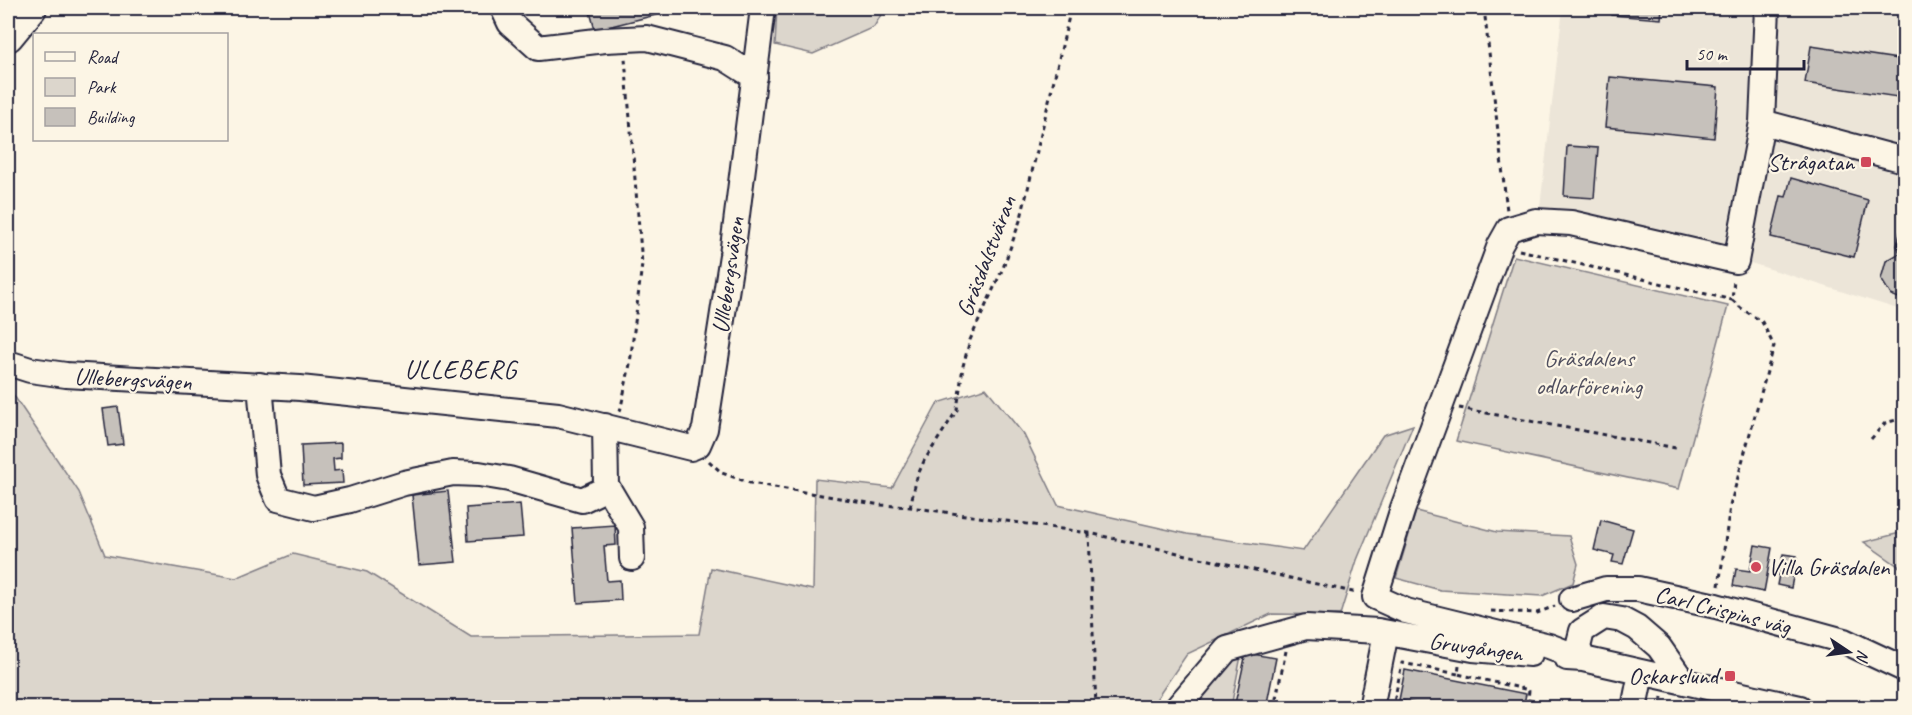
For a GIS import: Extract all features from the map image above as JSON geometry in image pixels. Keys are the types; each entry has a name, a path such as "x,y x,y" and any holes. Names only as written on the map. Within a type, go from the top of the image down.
{"main road":[{"path":"8,36 31,8"}],"street":[{"path":"503,8 510,23 538,48 647,38 725,58 755,77"},
{"name":"Ullebergsvägen","path":"8,363 30,370 66,375 300,387 558,416 691,448 698,445 705,429 732,255 763,8"},
{"path":"1583,659 1549,646 1406,611 1375,597 1403,508 1505,237 1536,221 1571,224 1736,261 1762,122 1767,8"},
{"path":"1762,122 1905,160"},
{"path":"260,386 268,475 278,499 314,508 404,483 453,473 509,479 582,500 603,490 606,485 611,427"},
{"path":"606,485 631,527 632,558"},
{"name":"Carl Crispins väg","path":"1572,599 1606,589 1638,589 1716,606 1844,642 1905,669"},
{"path":"1583,659 1578,647 1582,631 1604,617 1622,620 1637,628 1659,646 1682,680"},
{"name":"Gruvgången","path":"1177,708 1227,649 1306,627 1386,633 1462,647 1583,659 1800,708"},
{"path":"1371,708 1386,633"},
{"path":"1634,708 1641,673"}],"path":[{"name":"Gräsdalstväran","path":"910,507 917,477 957,410 963,366 970,340 1003,267 1021,218 1071,8"},
{"path":"1484,8 1505,237 1732,300 1762,322 1774,346 1730,506 1716,606"},
{"path":"611,427 630,364 642,264 629,93 622,39"},
{"path":"1732,300 1736,261"},
{"path":"1443,405 1676,448"},
{"path":"1871,439 1885,423 1905,418"},
{"path":"698,445 711,465 734,478 881,505 910,507 1089,533 1375,597"},
{"path":"1089,533 1096,708"},
{"path":"1274,708 1290,632"},
{"path":"1458,674 1462,647"},
{"path":"1418,708 1394,702 1402,663 1529,690 1528,700 1536,702 1535,708"}],"shaded area":[{"path":"1563,8 1904,8 1904,311 1754,264 1540,207"}],"green space":[{"path":"777,8 885,8 874,27 813,54 775,45"},
{"name":"Gräsdalens odlarförening","path":"1514,256 1728,306 1679,489 1456,441"},
{"path":"8,387 79,492 105,555 236,578 293,554 367,572 471,637 699,634 711,568 813,590 815,479 892,488 938,403 986,388 1024,435 1058,505 1187,534 1303,551 1383,435 1413,425 1357,560 1340,615 1271,614 1187,654 1151,707 1104,707 1073,701 1068,708 8,708"},
{"path":"1416,511 1497,532 1569,536 1578,564 1573,583 1542,596 1440,590 1396,578"},
{"path":"1904,532 1904,570 1864,542"},
{"path":"1227,655 1241,656 1231,707 1185,708"}],"building":[{"path":"589,8 667,8 668,12 595,30"},
{"path":"1613,8 1662,8 1661,19 1612,15"},
{"path":"1811,46 1904,60 1904,98 1805,83"},
{"path":"1610,77 1718,87 1714,138 1605,127"},
{"path":"1567,146 1598,148 1594,198 1564,196"},
{"path":"1791,178 1868,200 1854,257 1771,237 1781,196 1786,197"},
{"path":"1904,217 1904,300 1891,295 1881,279 1886,261 1900,253 1897,246"},
{"path":"118,407 123,444 108,446 103,409"},
{"path":"341,443 341,458 333,459 334,471 342,470 343,483 303,485 301,445"},
{"path":"448,491 456,562 419,565 412,495"},
{"path":"520,504 523,537 468,541 466,508"},
{"path":"1601,520 1633,529 1623,564 1612,562 1614,555 1594,550"},
{"path":"615,525 616,545 604,546 607,581 620,580 621,600 578,603 572,528"},
{"path":"1755,545 1772,548 1764,592 1733,586 1736,569 1750,571"},
{"path":"1783,554 1797,556 1791,588 1777,585"},
{"path":"1246,653 1276,658 1266,708 1234,708"},
{"path":"1405,670 1526,694 1524,703 1517,708 1433,708 1399,700"}],"place":[{"name":"Strågatan","path":"1866,162"},
{"name":"Villa Gräsdalen","path":"1756,567"},
{"name":"Oskarslund","path":"1730,676"}],"district":[{"name":"ULLEBERG","path":"461,369"}]}
